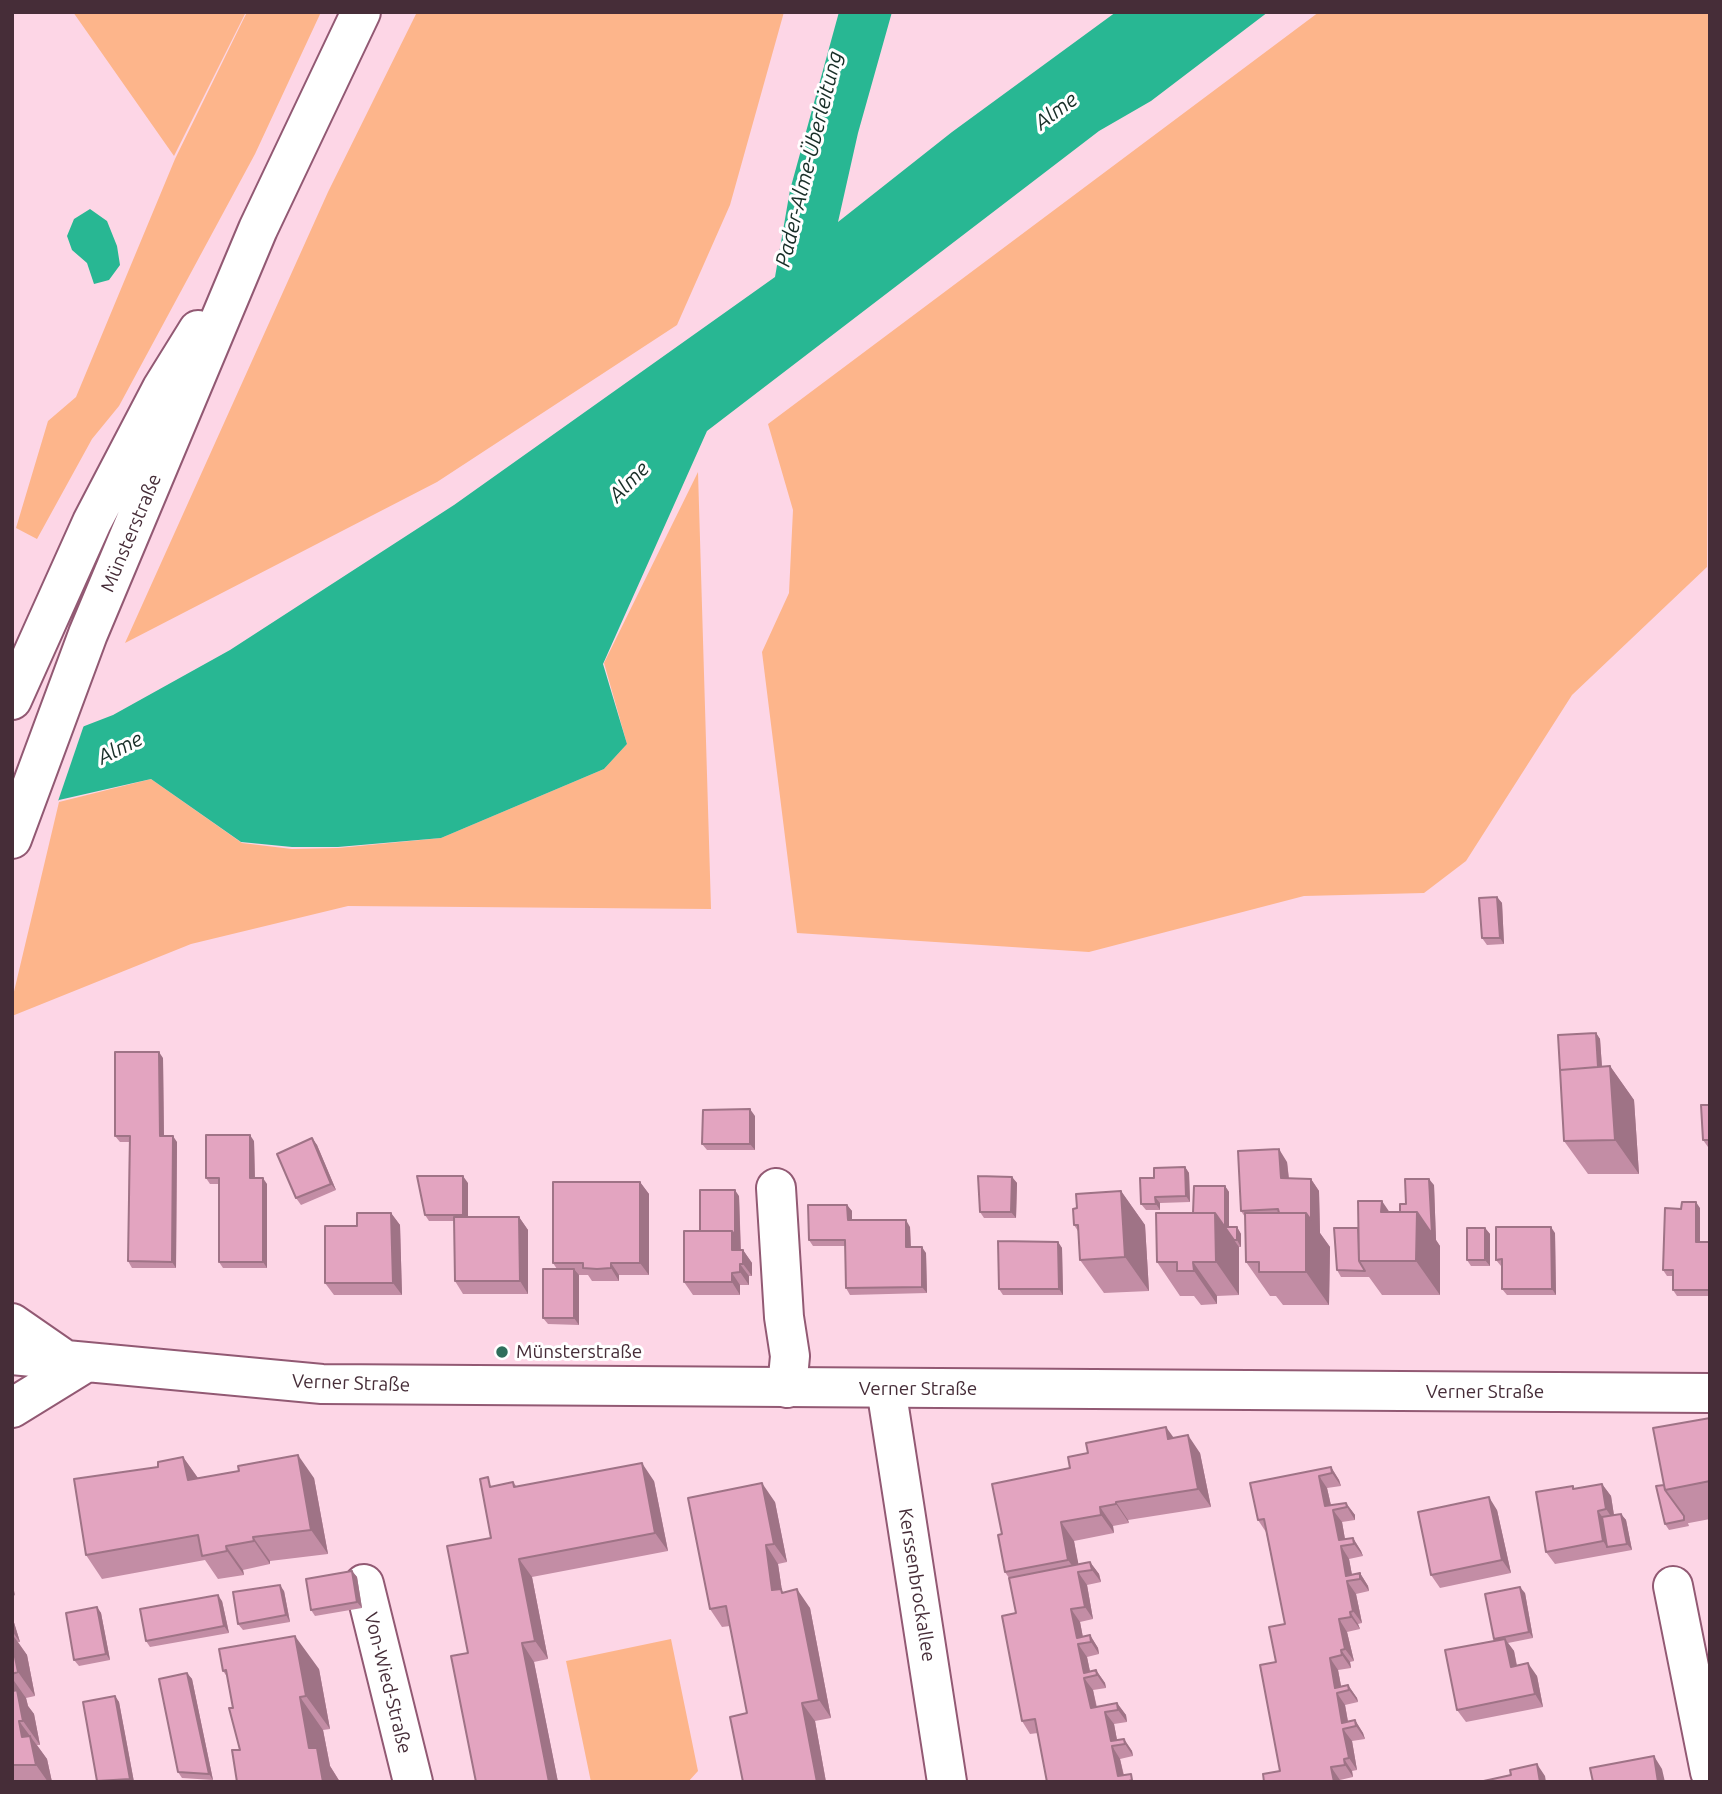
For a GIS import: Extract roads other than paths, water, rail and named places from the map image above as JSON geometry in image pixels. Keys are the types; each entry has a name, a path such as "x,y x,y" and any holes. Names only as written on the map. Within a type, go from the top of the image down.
{"main road":[{"name":"Münsterstraße","path":"12,839 88,634 258,229 361,12"},
{"name":"Münsterstraße","path":"12,700 92,522 162,388 258,229"},
{"path":"776,1188 784,1317 790,1356 788,1388"},
{"path":"12,1323 75,1361 12,1409"},
{"name":"Verner Straße","path":"12,1355 322,1384 1710,1393"},
{"name":"Kerssenbrockallee","path":"886,1388 947,1782"},
{"name":"Von-Wied-Straße","path":"364,1584 412,1782"},
{"path":"1672,1586 1710,1772"}],"water":[{"path":"839,12 892,12 858,133 838,222 952,132 1116,12 1268,12 1151,101 1099,131 707,431 603,664 627,744 604,769 441,838 338,847 292,847 241,842 151,779 59,800 12,833 12,754 113,715 230,650 454,505 775,277 790,190"},
{"path":"90,209 107,221 117,246 120,265 109,280 94,284 87,263 72,250 67,236 74,219"}],"place":[{"name":"Münsterstraße","path":"502,1352"}],"water label":[{"name":"Alme","path":"1056,111"},
{"name":"Pader-Alme-Überleitung","path":"809,159"},
{"name":"Alme","path":"629,482"},
{"name":"Alme","path":"120,748"}]}
